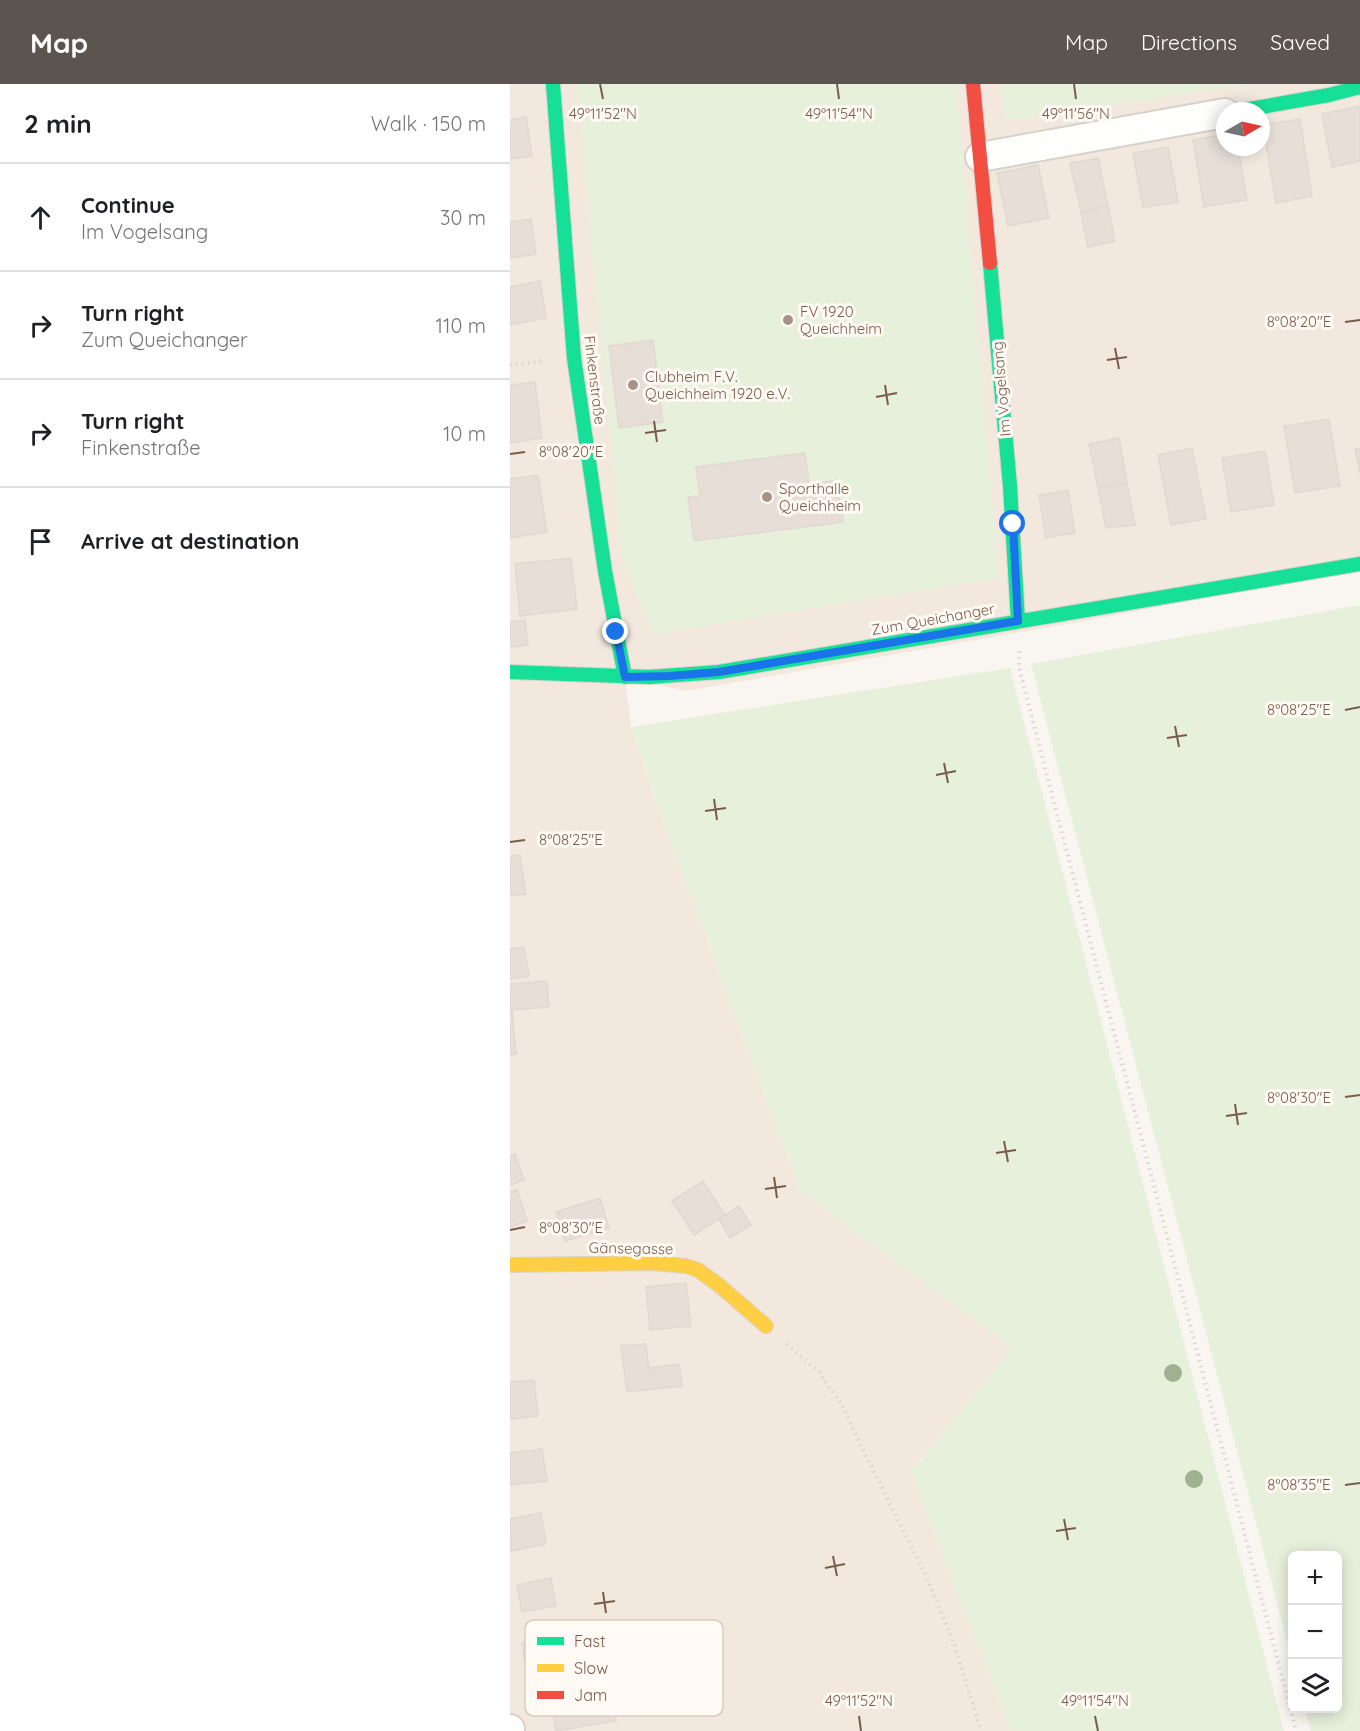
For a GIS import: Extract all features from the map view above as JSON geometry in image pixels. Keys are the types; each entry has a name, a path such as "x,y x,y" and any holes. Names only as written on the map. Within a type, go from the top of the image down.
{"street":[{"name":"Finkenstraße","path":"553,84 574,358 605,571 625,677"},
{"name":"Im Vogelsang","path":"973,84 1010,480 1018,621"},
{"path":"1270,105 1360,87"},
{"path":"980,157 1216,115"},
{"name":"Zum Queichanger","path":"510,672 625,677 719,672 1360,564"},
{"name":"Gänsegasse","path":"510,1265 654,1263 686,1266 698,1270 720,1286 766,1326"}],"path":[{"path":"510,365 574,358"},
{"path":"1018,621 1019,667 1024,687 1296,1731"},
{"path":"766,1326 819,1372 843,1407 927,1578 955,1646 981,1731"}],"shaded area":[{"path":"510,84 1360,84 1360,568 1095,619 686,691 625,677 631,727 799,1188 1013,1348 911,1471 1011,1731 510,1731"}],"green space":[{"name":"FV 1920 Queichheim","path":"577,84 956,84 999,578 653,634 622,557"},
{"path":"1001,84 1251,84 1006,121"},
{"path":"1360,605 1360,1731 1311,1731 1306,1713 1342,1713 1342,1551 1288,1551 1288,1646 1031,664"},
{"path":"1010,668 1284,1731 1011,1731 911,1472 1012,1348 800,1191 631,727"}],"building":[{"path":"1360,106 1360,161 1332,167 1322,114"},
{"path":"526,117 532,156 510,159 510,120"},
{"path":"1300,119 1312,196 1276,203 1268,156 1270,156 1270,124"},
{"path":"1216,136 1216,156 1240,156 1247,200 1204,207 1193,140"},
{"path":"1168,147 1178,202 1143,208 1133,153"},
{"path":"1098,158 1108,206 1081,212 1070,163"},
{"path":"1038,165 1049,218 1008,226 997,173"},
{"path":"1108,206 1115,241 1088,247 1081,212"},
{"path":"531,219 536,254 510,258 510,222"},
{"path":"540,281 546,318 510,325 510,287"},
{"path":"653,340 663,422 619,428 609,346"},
{"path":"535,382 542,438 510,443 510,385"},
{"path":"1329,419 1340,486 1295,493 1284,426"},
{"path":"1119,438 1127,483 1098,488 1089,444"},
{"path":"1192,448 1206,519 1171,525 1158,455"},
{"path":"1360,448 1360,473 1355,449"},
{"path":"1265,451 1274,505 1231,512 1222,458"},
{"name":"Sporthalle Queichheim","path":"805,453 809,484 837,480 843,522 694,541 688,497 700,496 696,467"},
{"path":"538,475 547,532 510,538 510,479"},
{"path":"1127,483 1135,525 1106,528 1098,488"},
{"path":"1068,490 1075,533 1046,538 1039,495"},
{"path":"571,558 577,609 520,616 515,564"},
{"path":"525,620 528,645 510,647 510,622"},
{"path":"520,855 526,894 510,896 510,856"},
{"path":"524,947 529,976 510,979 510,949"},
{"path":"547,981 549,1007 512,1010 516,1054 510,1054 510,984"},
{"path":"515,1154 524,1180 510,1185 510,1156"},
{"path":"703,1181 725,1215 694,1235 672,1201"},
{"path":"517,1189 527,1221 510,1227 510,1192"},
{"path":"600,1198 609,1228 565,1241 556,1212"},
{"path":"739,1206 751,1225 730,1238 719,1219"},
{"path":"686,1283 691,1326 650,1330 646,1287"},
{"path":"646,1344 649,1368 679,1364 682,1386 627,1392 621,1346"},
{"path":"534,1380 538,1416 510,1419 510,1382"},
{"path":"542,1449 547,1481 510,1485 510,1453"},
{"path":"541,1513 546,1544 511,1551 510,1519"},
{"path":"551,1578 556,1606 522,1612 517,1585"},
{"path":"522,1643 525,1643 525,1663"},
{"path":"554,1716 615,1716 616,1721 556,1731"}],"traffic: fast":[{"path":"553,84 574,358 605,571 625,677"},
{"path":"1270,105 1360,87"},
{"path":"990,263 1010,486 1018,621"},
{"path":"510,672 649,677 719,672 1360,564"}],"traffic: slow":[{"path":"510,1265 654,1263 686,1266 698,1270 720,1286 766,1326"}],"traffic: jam":[{"path":"973,84 990,263"}],"place":[{"name":"FV 1920 Queichheim","path":"788,320"},
{"name":"Clubheim F.V. Queichheim 1920 e.V.","path":"633,385"},
{"name":"Sporthalle Queichheim","path":"767,497"}],"route":[{"path":"616,632 625,677 670,676 719,672 1018,621 1013,524"}]}
